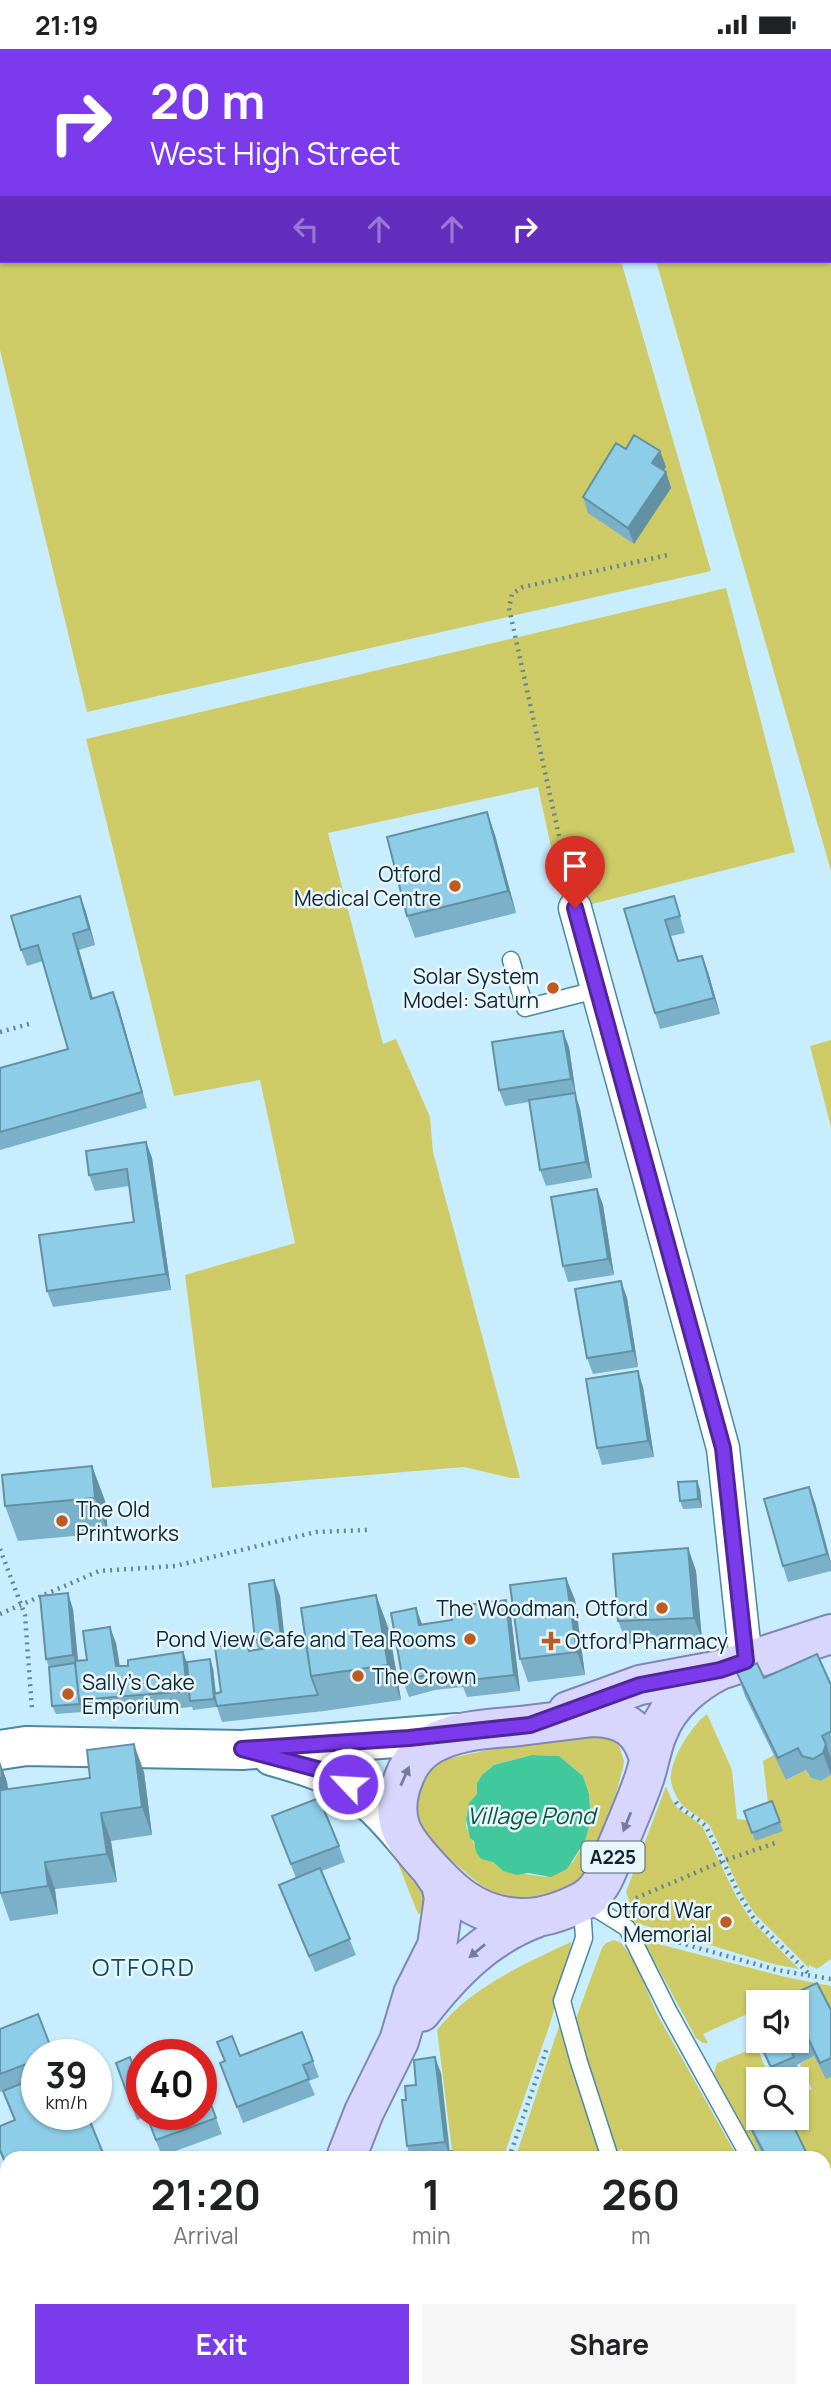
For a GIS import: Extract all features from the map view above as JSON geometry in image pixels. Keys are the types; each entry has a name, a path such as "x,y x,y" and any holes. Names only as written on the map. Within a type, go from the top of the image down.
{"main road":[{"name":"A225","path":"530,1725 640,1685 733,1666 831,1634"},
{"name":"A225","path":"399,2041 462,1964 481,1947 505,1932 580,1903 593,1895 604,1878 642,1786 658,1731 669,1711 693,1686 733,1666"},
{"name":"A225","path":"349,2151 399,2041 413,1994 434,1955 443,1913 443,1891 400,1827 397,1804 402,1782 416,1756 429,1745 467,1731 593,1717 611,1718 635,1730 644,1741 649,1758"},
{"name":"A225","path":"419,1855 451,1891 476,1907 506,1917 536,1918"}],"street":[{"path":"575,908 723,1448 733,1666"},
{"path":"13,1748 242,1749 409,1738 467,1731"},
{"path":"242,1749 321,1770 341,1779 369,1799 419,1855"}],"lane":[{"path":"511,960 525,1008 596,990"},
{"path":"580,1903 627,1928 668,2012 746,2151"},
{"path":"580,1903 584,1938 562,2001 608,2151"}],"path":[{"path":"575,908 509,608 512,594 523,587 668,555"},
{"path":"0,1032 29,1024"},
{"path":"0,1615 99,1571 175,1566 316,1532 367,1529"},
{"path":"0,1549 25,1615 32,1706 13,1748"},
{"path":"674,1799 680,1808 704,1824 754,1919 810,1975"},
{"path":"629,1901 723,1861 778,1842"},
{"path":"627,1928 777,1970 831,1979"},
{"path":"511,2151 562,2001"}],"shaded area":[{"path":"0,263 622,263 711,571 87,712 0,350"},
{"path":"657,263 831,263 831,871"},
{"path":"726,588 795,852 565,911 538,787 328,833 383,1044 396,1039 430,1117 433,1152 520,1478 464,1467 212,1488 185,1275 295,1243 260,1080 174,1096 86,739"},
{"path":"831,1040 831,1127 810,1046"},
{"path":"707,1714 732,1770 737,1819 747,1820 755,1841 769,1812 763,1761 774,1755 787,1780 806,1770 811,1778 821,1781 831,1775 831,1959 817,1969 809,1965 809,1968 755,1914 742,1894 710,1826 683,1805 675,1793 671,1779 675,1760 689,1733"},
{"path":"598,1729 618,1743 624,1761 623,1768 601,1840 588,1867 573,1885 553,1895 542,1897 519,1898 497,1893 471,1877 439,1851 426,1836 421,1826 417,1804 422,1783 437,1765 459,1756","holes":["532,1755 559,1756 583,1776 589,1794 591,1820 585,1841 573,1862 546,1877 503,1871 493,1862 481,1859 466,1826 466,1814 477,1794 477,1783 482,1775 494,1765"]},
{"path":"666,1786 678,1808 703,1828 736,1896 751,1920 799,1969 773,1964 620,1918 622,1910 631,1906 626,1892"},
{"path":"399,1856 424,1893 429,1910 418,1914 396,1858"},
{"path":"614,1940 621,1943 634,1960 657,2014 734,2151 615,2151 574,2024 606,1943"},
{"path":"643,1940 785,1977 831,1986 831,2015 816,1985 804,1990 746,1990 746,2014 703,2034 708,2043 696,2038"},
{"path":"571,1942 550,2024 505,2151 452,2151 437,2030 450,2015 481,1989 516,1968"},
{"path":"560,2023 599,2151 518,2150"},
{"path":"746,2051 759,2053 765,2067 746,2067 746,2130 809,2130 809,2090 812,2089 809,2083 809,2067 801,2067 800,2064 814,2056 831,2077 831,2151 784,2151 756,2142 760,2151 755,2151 714,2073 717,2063"}],"water":[{"name":"Village Pond","path":"532,1755 559,1756 583,1776 589,1794 591,1820 585,1841 567,1869 551,1877 528,1873 517,1875 503,1871 493,1862 481,1859 476,1852 474,1841 470,1838 466,1819 469,1803 477,1794 477,1783 482,1775 494,1765"}],"building":[{"path":"634,435 660,451 652,463 666,472 628,528 583,497 616,443 626,449"},
{"name":"Otford Medical Centre","path":"487,812 508,891 407,916 387,837"},
{"path":"80,896 89,929 73,934 91,999 113,992 142,1092 0,1132 0,1068 68,1049 38,945 21,950 11,916"},
{"path":"674,896 680,916 665,920 678,961 702,956 714,998 655,1013 624,909"},
{"path":"563,1031 571,1079 499,1090 492,1042"},
{"path":"575,1093 586,1162 540,1170 529,1100"},
{"path":"146,1142 166,1274 47,1291 39,1235 134,1222 127,1169 89,1175 86,1151"},
{"path":"597,1189 608,1259 563,1266 551,1197"},
{"path":"621,1281 633,1351 587,1358 575,1289"},
{"path":"638,1371 648,1441 597,1448 586,1379"},
{"path":"92,1466 95,1498 5,1506 2,1475"},
{"path":"697,1481 698,1499 680,1501 678,1482"},
{"path":"809,1487 827,1554 783,1566 764,1499"},
{"name":"The Woodman, Otford","path":"688,1548 694,1618 618,1621 613,1554"},
{"name":"Otford Pharmacy","path":"566,1578 577,1652 520,1659 510,1585"},
{"path":"274,1580 281,1637 255,1640 249,1584"},
{"path":"68,1593 73,1655 46,1659 40,1596"},
{"path":"376,1595 388,1665 311,1676 301,1608"},
{"path":"506,1600 514,1675 461,1681 460,1671 429,1674 403,1681 391,1613 416,1608 419,1625 452,1620 450,1607"},
{"path":"110,1627 116,1666 128,1666 128,1660 183,1652 187,1691 79,1700 75,1661 87,1660 83,1631"},
{"path":"305,1637 311,1676 318,1695 217,1706 214,1694 221,1692 215,1647 247,1642 249,1651 279,1646 279,1641"},
{"path":"817,1654 831,1685 831,1731 822,1736 826,1744 823,1753 813,1759 802,1756 798,1748 778,1758 737,1673 757,1663 764,1678"},
{"path":"210,1659 214,1699 190,1701 187,1662"},
{"name":"Sally’s Cake Emporium","path":"75,1663 80,1704 52,1706 49,1667"},
{"path":"134,1744 142,1807 101,1813 107,1854 45,1862 48,1886 0,1893 0,1777 2,1790 90,1778 87,1750"},
{"path":"319,1798 339,1846 291,1864 272,1816"},
{"path":"772,1801 780,1822 752,1833 744,1811"},
{"path":"320,1868 350,1939 309,1956 279,1885"},
{"path":"817,1983 831,2010 831,2058 820,2063 809,2040 809,1990 802,1990"},
{"path":"38,2014 48,2039 21,2039 21,2066 0,2074 0,2029"},
{"path":"302,2032 313,2061 303,2065 309,2079 237,2107 220,2063 225,2061 217,2042 232,2036 240,2056"},
{"path":"765,2053 792,2053 794,2057 771,2067"},
{"path":"435,2057 445,2142 407,2146 402,2100 406,2100 405,2086 416,2085 414,2060"},
{"path":"126,2059 126,2090 116,2063"},
{"path":"21,2084 21,2130 94,2130 102,2151 0,2151 0,2126 15,2120 3,2091"},
{"path":"152,2130 183,2130 156,2140"},
{"path":"752,2130 795,2130 806,2151 763,2151"}],"place":[{"name":"Otford Medical Centre","path":"455,886"},
{"name":"Solar System Model: Saturn","path":"553,988"},
{"name":"The Old Printworks","path":"62,1521"},
{"name":"The Woodman, Otford","path":"662,1608"},
{"name":"Pond View Cafe and Tea Rooms","path":"470,1639"},
{"name":"Otford Pharmacy","path":"551,1641"},
{"name":"The Crown","path":"358,1676"},
{"name":"Sally’s Cake Emporium","path":"68,1694"},
{"name":"Otford War Memorial","path":"726,1922"}],"district":[{"name":"OTFORD","path":"144,1966"}],"route":[{"path":"348,1784 321,1770 242,1749 409,1738 530,1725 652,1681 720,1670 746,1661 723,1448 575,908"}]}
